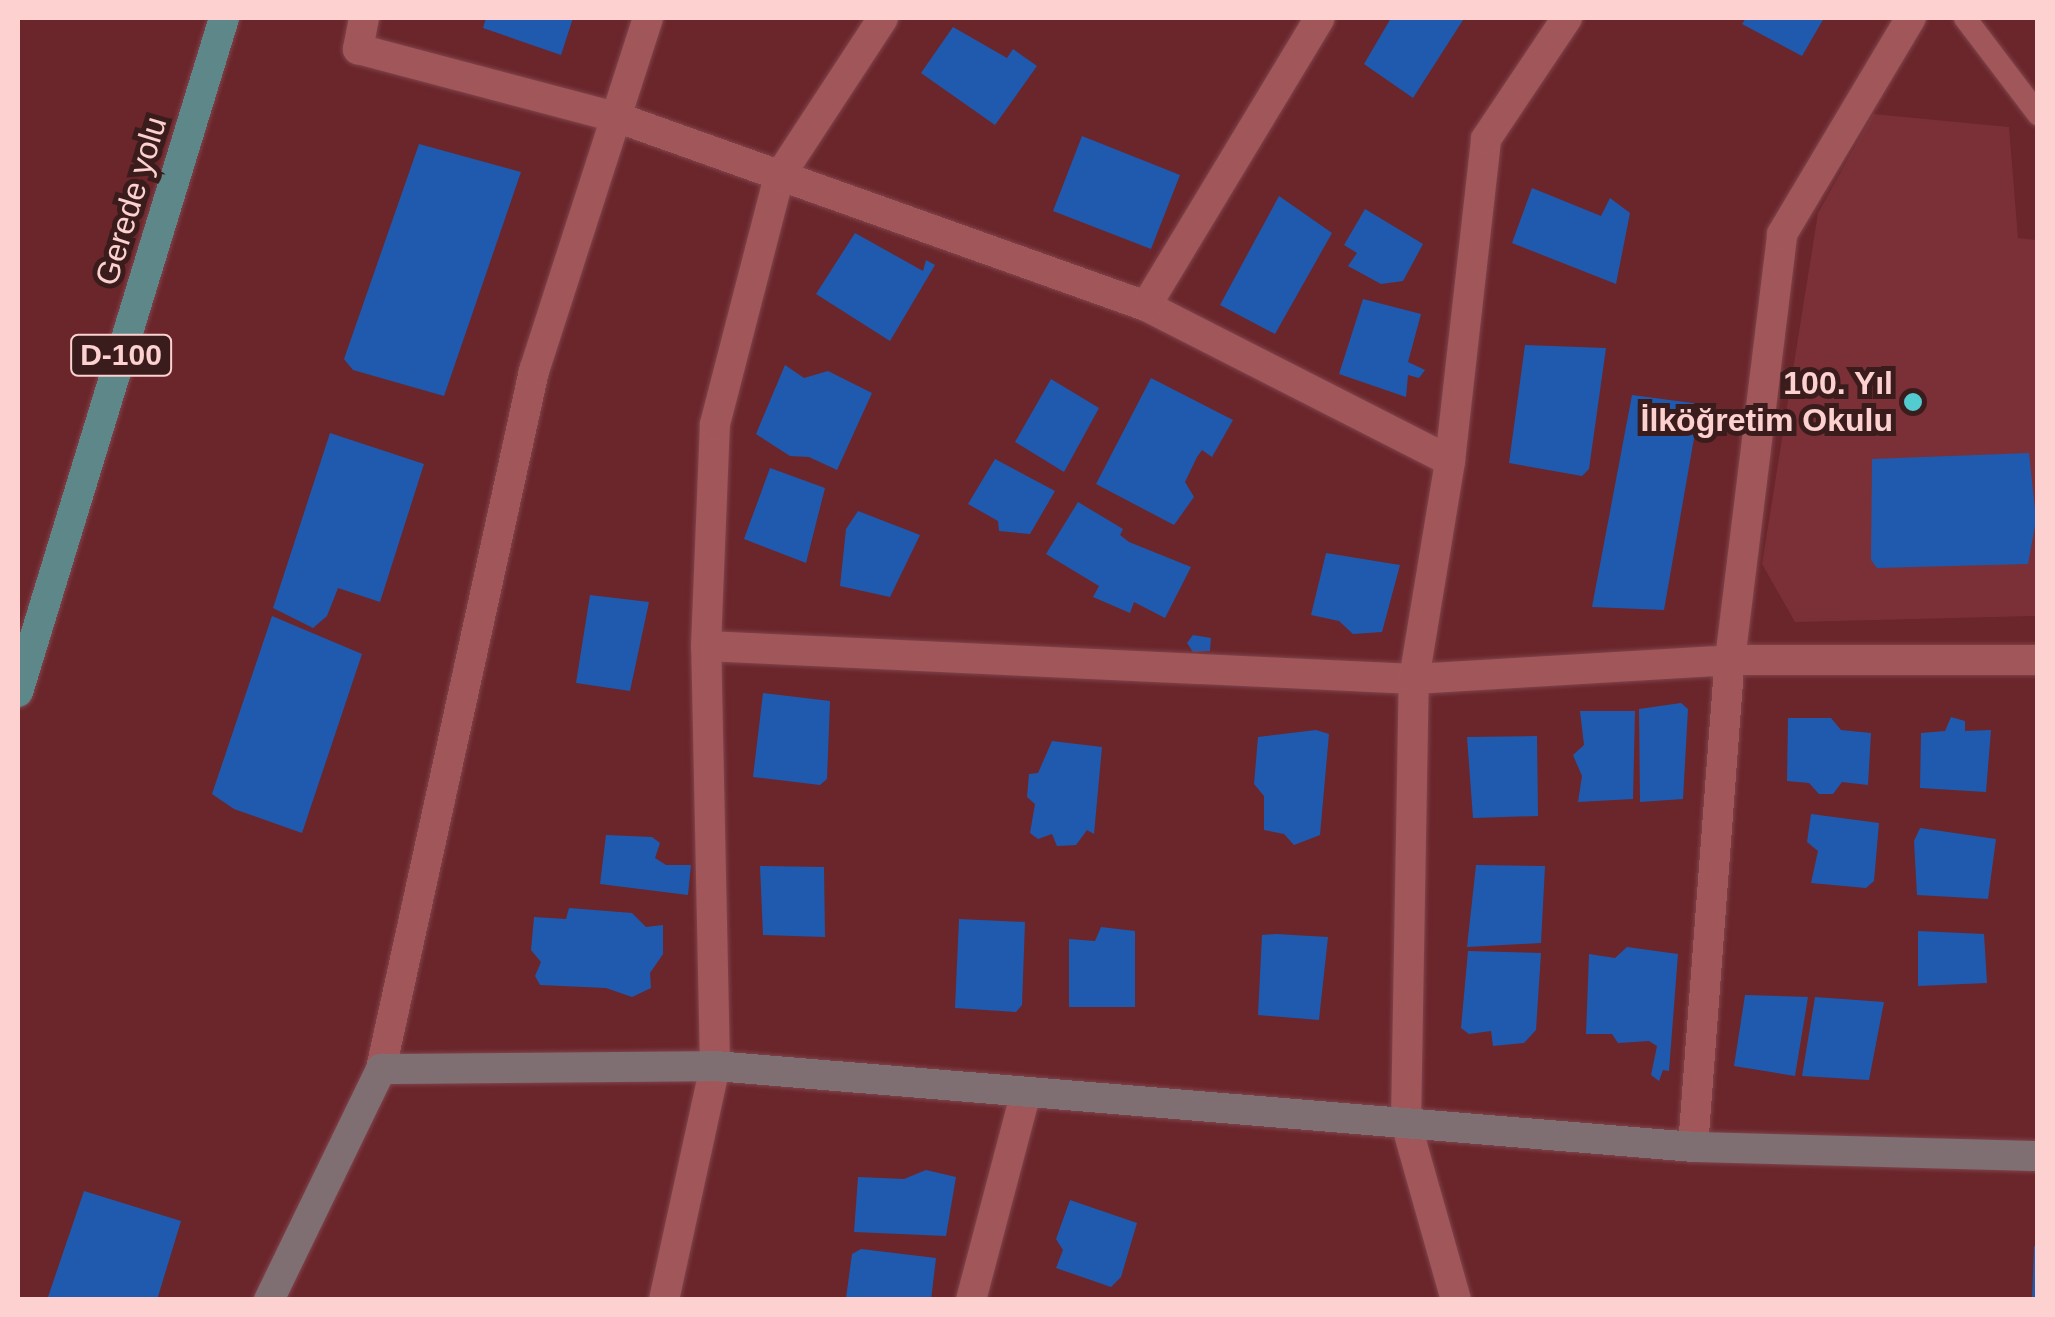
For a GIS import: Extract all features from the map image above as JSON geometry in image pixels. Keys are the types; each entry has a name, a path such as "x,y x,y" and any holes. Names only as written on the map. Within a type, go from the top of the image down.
{"main road":[{"name":"Gerede yolu","path":"18,692 224,18"}],"street":[{"path":"364,18 358,49 616,118 1146,306 1450,462"},
{"path":"269,1300 381,1069 534,371 648,18"},
{"path":"664,1300 715,1066 706,646 714,424 779,177 883,18"},
{"path":"1146,306 1320,18"},
{"path":"1456,1300 1406,1124 1414,679 1450,462 1486,139 1566,18"},
{"path":"1693,1147 1730,660 1782,234 1911,18"},
{"path":"706,646 1414,679 1730,660 2038,660"},
{"path":"381,1069 715,1066 1693,1147 2038,1156"},
{"path":"971,1300 1026,1092"}],"lane":[{"path":"1965,18 2038,114"}],"shaded area":[{"name":"100. Yıl İlköğretim Okulu","path":"1873,114 2009,127 2018,238 2037,240 2037,616 1795,622 1762,564 1818,213"}],"building":[{"path":"486,18 573,18 561,55 483,28"},
{"path":"1391,18 1463,20 1413,98 1364,64"},
{"path":"1746,18 1824,18 1802,56 1742,24"},
{"path":"953,27 1007,58 1013,49 1037,66 995,125 921,73"},
{"path":"1082,136 1180,175 1151,249 1053,211"},
{"path":"419,144 521,172 444,396 353,370 344,359"},
{"path":"1532,188 1601,216 1610,198 1630,213 1616,284 1512,243"},
{"path":"1279,196 1332,233 1275,334 1220,305"},
{"path":"1365,209 1423,244 1403,281 1381,284 1348,266 1357,253 1344,245"},
{"path":"855,233 923,271 926,260 935,265 890,341 816,294"},
{"path":"1363,299 1421,314 1408,362 1425,370 1419,378 1408,375 1406,397 1339,374"},
{"path":"1525,345 1606,348 1589,469 1582,476 1509,463"},
{"path":"785,365 804,378 828,371 872,393 837,470 809,457 790,456 756,434"},
{"path":"1151,378 1233,420 1212,457 1202,450 1197,457 1185,482 1194,497 1174,525 1096,484"},
{"path":"1051,379 1099,408 1064,472 1015,442"},
{"path":"1632,395 1700,404 1664,610 1592,607"},
{"path":"330,433 424,464 380,602 338,588 327,616 313,628 273,608"},
{"path":"2029,453 2036,520 2028,564 1877,568 1871,560 1872,459"},
{"path":"995,459 1055,491 1030,534 999,531 998,521 968,504"},
{"path":"770,468 825,488 806,563 744,539"},
{"path":"1078,502 1123,529 1120,535 1129,542 1191,567 1165,618 1134,602 1130,613 1093,597 1099,586 1046,554"},
{"path":"858,511 920,535 890,597 840,586 846,529"},
{"path":"1326,553 1400,565 1382,632 1353,634 1339,621 1311,615"},
{"path":"590,595 649,602 630,691 576,683"},
{"path":"272,616 362,654 302,833 234,809 212,794"},
{"path":"1193,635 1211,638 1210,651 1193,652 1187,643"},
{"path":"763,693 830,701 827,779 820,785 753,777"},
{"path":"1681,703 1688,709 1683,799 1640,802 1639,709"},
{"path":"1580,711 1635,711 1633,799 1578,802 1582,776 1573,755 1584,745"},
{"path":"1951,717 1965,721 1965,731 1991,730 1986,792 1920,788 1921,733 1945,731"},
{"path":"1788,718 1831,718 1841,730 1871,733 1868,785 1842,782 1833,794 1819,794 1809,783 1787,781"},
{"path":"1316,730 1329,734 1320,835 1294,845 1284,834 1264,830 1264,796 1254,784 1258,737"},
{"path":"1537,736 1538,816 1473,818 1467,737"},
{"path":"1052,741 1102,747 1094,834 1087,830 1076,845 1057,846 1052,834 1038,839 1030,833 1035,804 1027,797 1029,774 1038,773"},
{"path":"1811,814 1879,823 1874,881 1866,888 1811,883 1818,851 1807,842"},
{"path":"1920,828 1996,839 1988,899 1917,895 1914,841"},
{"path":"606,835 652,837 660,843 655,858 666,865 691,865 688,895 600,884"},
{"path":"1476,865 1545,866 1541,943 1467,947"},
{"path":"760,866 824,867 825,937 763,935"},
{"path":"569,908 632,913 646,927 663,925 663,954 650,973 651,988 632,997 606,988 540,985 535,976 541,962 531,950 534,917 566,919"},
{"path":"959,919 1025,922 1022,1005 1016,1012 955,1008"},
{"path":"1101,927 1135,931 1135,1007 1069,1007 1069,939 1095,941"},
{"path":"1918,931 1984,934 1987,983 1918,986"},
{"path":"1262,935 1328,937 1319,1020 1258,1015"},
{"path":"1627,947 1678,954 1669,1071 1663,1070 1659,1081 1651,1075 1657,1046 1649,1041 1618,1043 1612,1034 1586,1034 1589,954 1615,958"},
{"path":"1468,951 1541,953 1536,1030 1524,1043 1493,1046 1491,1031 1469,1034 1461,1028"},
{"path":"1745,995 1808,997 1795,1076 1734,1066"},
{"path":"1815,997 1884,1002 1869,1080 1802,1076"},
{"path":"926,1170 956,1177 946,1236 854,1232 858,1177 904,1179"},
{"path":"84,1191 181,1221 157,1300 48,1297"},
{"path":"1070,1200 1137,1223 1121,1277 1111,1287 1056,1268 1063,1250 1056,1239"},
{"path":"2034,1246 2038,1246 2038,1300 2032,1300"},
{"path":"861,1249 936,1258 931,1300 846,1298 852,1254"}],"place":[{"name":"100. Yıl İlköğretim Okulu","path":"1913,402"}]}
